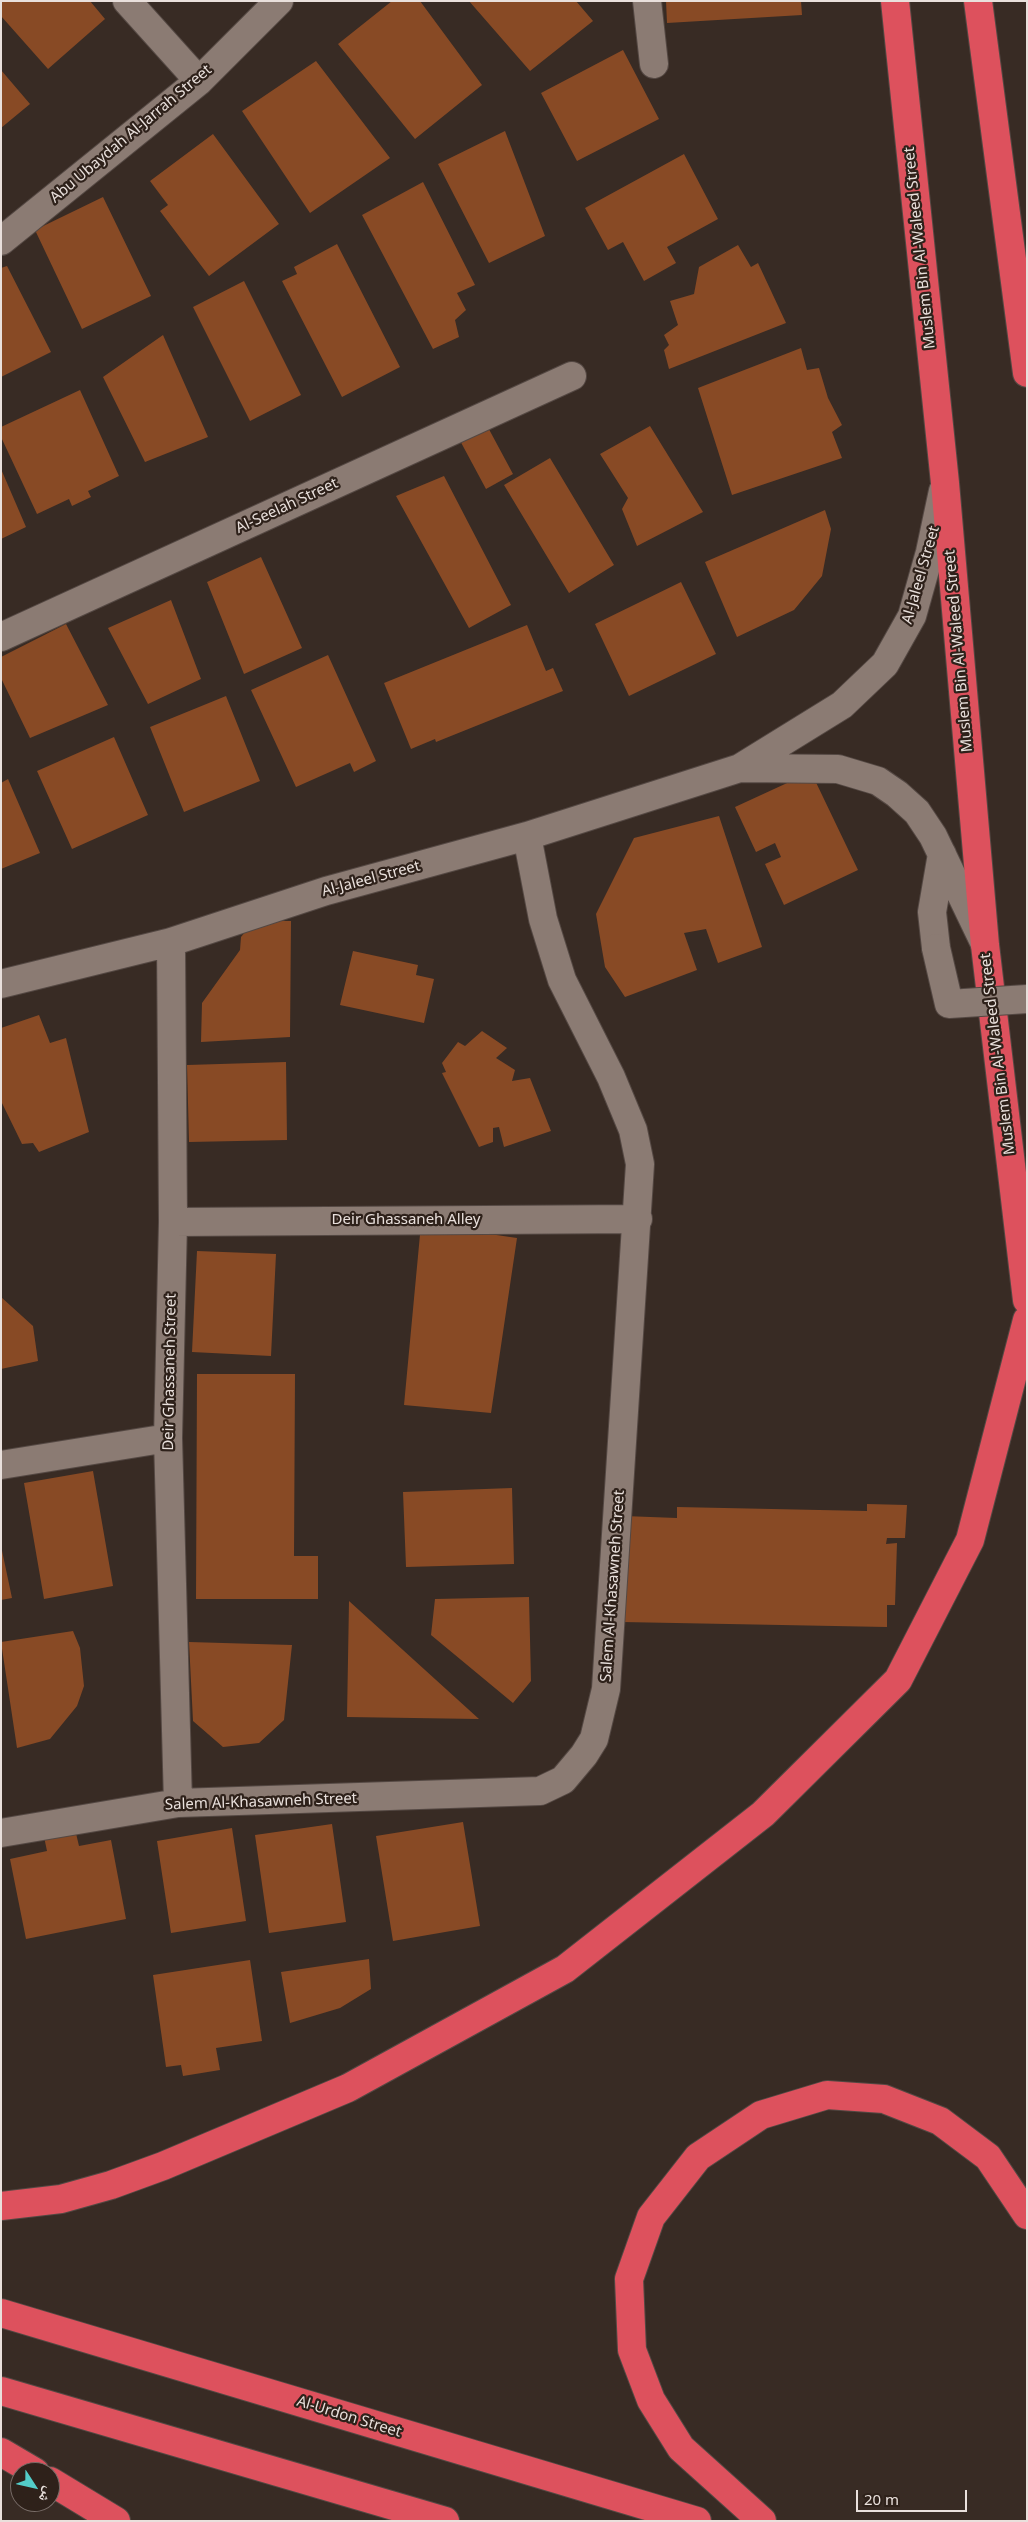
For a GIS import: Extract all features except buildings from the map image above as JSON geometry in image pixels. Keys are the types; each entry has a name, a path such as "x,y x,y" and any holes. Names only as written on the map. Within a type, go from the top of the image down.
{"highway":[{"name":"Muslem Bin Al-Waleed Street","path":"895,1 945,483 986,945 1027,1300"},
{"path":"978,1 1027,373"},
{"path":"1,2206 61,2198 111,2184 163,2166 348,2088 565,1969 763,1814 898,1680 970,1540 1027,1320"},
{"path":"762,2521 680,2448 651,2400 632,2350 629,2279 651,2218 698,2157 761,2115 827,2095 884,2099 940,2121 988,2157 1027,2215"},
{"name":"Al-Urdon Street","path":"1,2313 696,2521"},
{"path":"1,2391 445,2521"},
{"path":"1,2452 18,2462"},
{"path":"60,2487 116,2521"}],"street":[{"path":"127,1 199,81"},
{"name":"Abu Ubaydah Al-Jarrah Street","path":"1,241 199,81 279,1"},
{"path":"648,1 654,64"},
{"name":"Al-Seelah Street","path":"1,637 572,376"},
{"name":"Al-Jaleel Street","path":"1,984 171,942 326,891 527,836 740,768 842,705 885,664 912,616 930,552 945,483"},
{"name":"Al-Jaleel Street","path":"740,768 830,768 859,774 878,781 916,812 942,854 986,945"},
{"name":"Salem Al-Khasawneh Street","path":"1,1832 178,1803 540,1791 562,1780 584,1755 594,1739 606,1689 638,1219 640,1164 633,1130 611,1078 562,980 543,919 527,836"},
{"path":"942,854 932,912 936,948 949,1004 1027,998"},
{"name":"Deir Ghassaneh Street","path":"171,942 173,1222 168,1438 178,1803"},
{"name":"Deir Ghassaneh Alley","path":"173,1222 638,1219"},
{"path":"1,1465 168,1438"}]}
